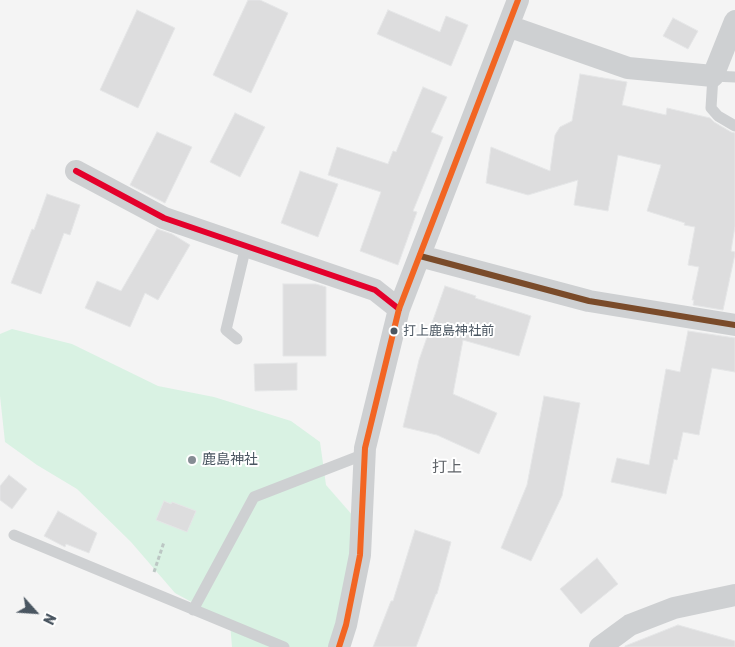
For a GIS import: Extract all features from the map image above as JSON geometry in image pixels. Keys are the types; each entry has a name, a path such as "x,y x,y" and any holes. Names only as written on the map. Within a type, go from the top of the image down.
{"street":[{"path":"339,647 346,625 360,555 365,448 399,309 518,0"},
{"path":"508,26 628,68 713,76 735,22"},
{"path":"76,171 164,218 374,290 399,309"},
{"path":"420,256 589,301 735,325"},
{"path":"600,647 630,624 674,608 735,595"}],"lane":[{"path":"735,77 713,76 711,108 718,116 735,126"},
{"path":"236,339 226,330 246,246"},
{"path":"193,610 254,497 365,454"},
{"path":"14,535 284,647"}],"path":[{"path":"148,591 164,542"}],"green space":[{"path":"12,329 72,344 158,386 214,397 291,421 320,442 326,485 361,525 331,647 232,647 230,623 175,593 131,542 77,489 37,465 5,442 0,396 0,334"}],"building":[{"path":"248,0 260,0 288,13 251,93 213,75"},
{"path":"137,10 175,28 138,108 100,90"},
{"path":"388,10 440,32 446,16 468,25 451,66 377,34"},
{"path":"673,18 698,31 688,49 663,36"},
{"path":"580,74 627,82 622,105 666,115 667,108 710,118 735,133 735,226 731,251 735,252 735,254 723,310 693,305 694,300 692,300 699,267 688,265 695,227 684,225 685,223 647,211 661,165 618,155 608,211 574,205 578,180 528,195 486,183 491,147 550,171 555,135 560,127 572,121"},
{"path":"423,87 447,97 431,132 443,137 413,211 417,212 398,265 360,251 381,192 328,175 337,147 388,164 393,151 396,152"},
{"path":"235,113 265,127 240,177 210,162"},
{"path":"157,132 192,147 165,203 130,185"},
{"path":"300,171 338,184 318,237 281,223"},
{"path":"47,194 80,205 70,235 64,233 41,294 11,283"},
{"path":"157,229 172,234 190,245 158,300 145,293 130,327 85,308 97,281 121,291"},
{"path":"283,284 316,284 326,287 326,356 283,356"},
{"path":"445,286 531,316 519,356 463,340 453,394 497,413 479,454 437,435 403,427 419,360"},
{"path":"688,331 735,338 735,372 712,368 699,435 683,432 677,460 674,459 666,494 611,482 617,458 649,465 666,369 680,372"},
{"path":"297,363 297,390 255,391 254,364"},
{"path":"544,396 580,403 562,496 531,561 501,548 527,485"},
{"path":"9,475 27,489 12,509 0,500 0,486"},
{"path":"164,501 196,511 187,532 156,520"},
{"path":"58,511 97,533 89,553 66,544 65,547 44,536"},
{"path":"415,530 451,542 437,594 416,647 373,647 391,601 393,601"},
{"path":"597,558 618,584 581,614 560,589"},
{"path":"678,625 735,641 735,647 625,647"}],"transit line":[{"path":"339,647 346,625 360,555 365,448 399,309 518,0"},
{"path":"76,171 164,218 375,290 399,309"},
{"path":"420,256 589,301 735,325"}],"place":[{"name":"打上鹿島神社前","path":"394,331"},
{"name":"鹿島神社","path":"192,460"}],"district":[{"name":"打上","path":"447,468"}]}
